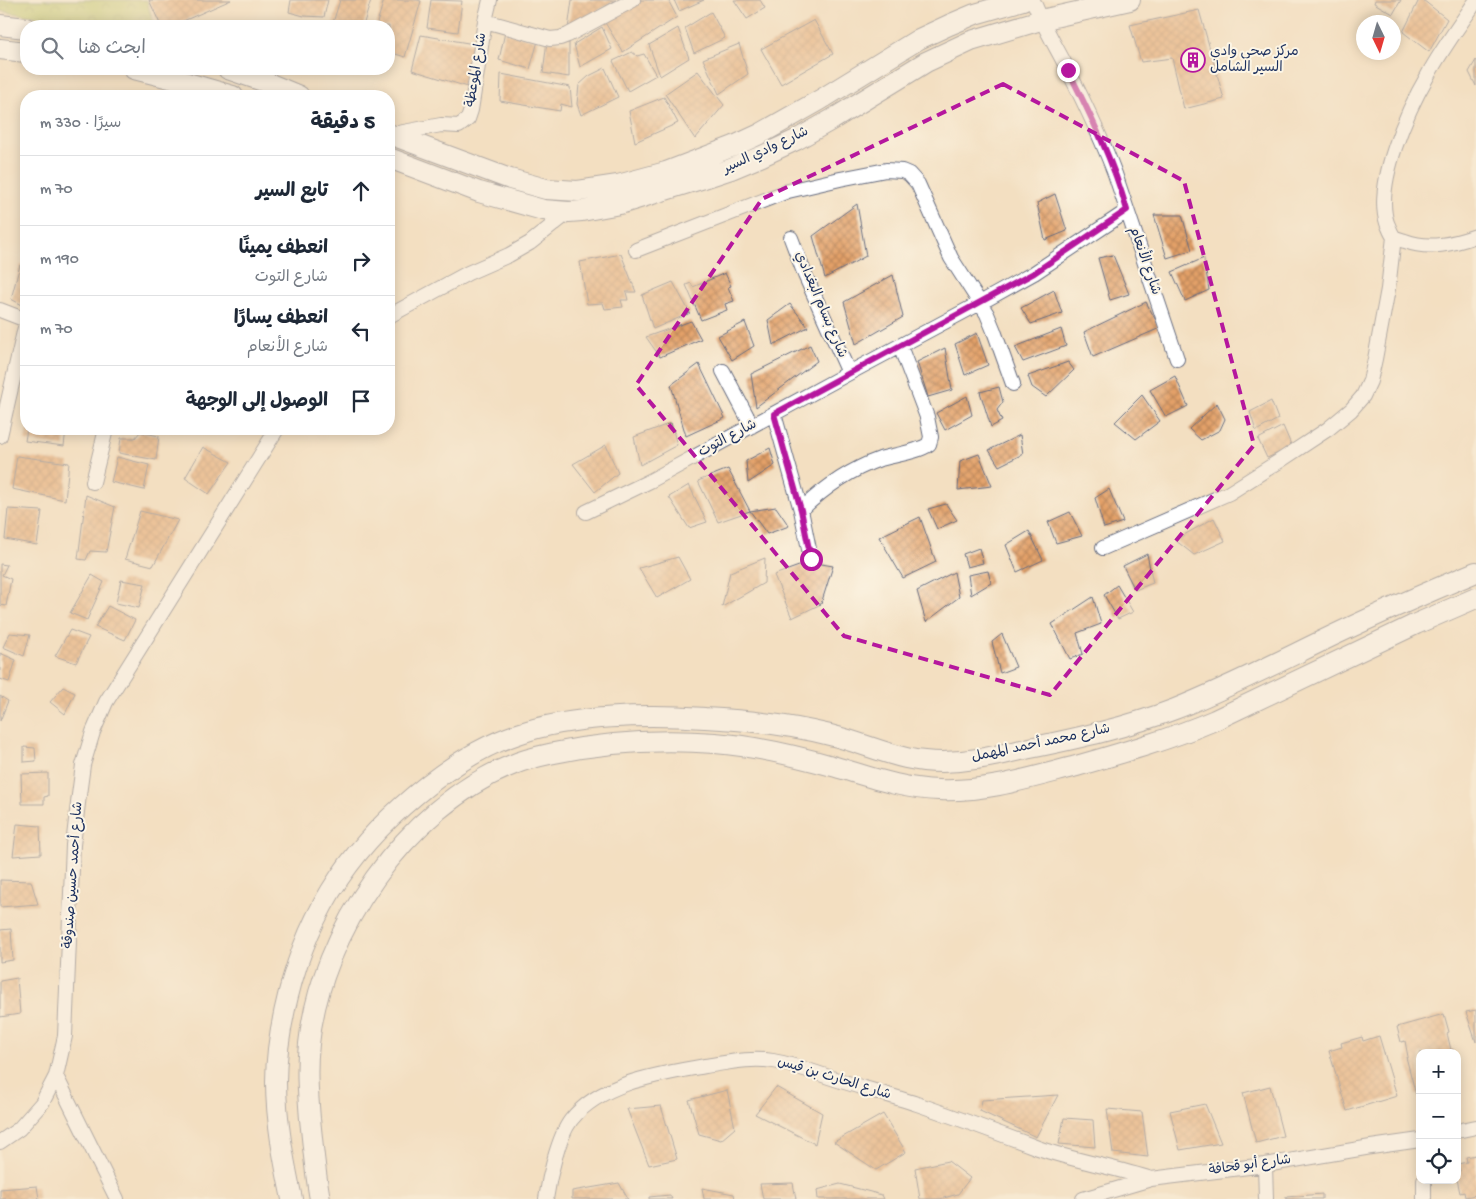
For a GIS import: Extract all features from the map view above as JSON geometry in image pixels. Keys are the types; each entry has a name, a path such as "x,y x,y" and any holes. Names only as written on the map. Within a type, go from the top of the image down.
{"main road":[{"name":"شارع وادي السير","path":"395,136 510,179 546,189 570,191 601,188 666,172 734,146 760,134 820,100 919,40 975,14 1023,0"},
{"name":"شارع وادي السير","path":"395,160 478,192 543,210 582,211 620,204 731,169 796,140 926,62 971,41 1041,20 1130,0"},
{"path":"0,25 20,27"},
{"path":"0,49 20,51"},
{"path":"161,75 213,90"},
{"path":"246,75 286,90"},
{"path":"569,212 570,191"},
{"name":"شارع محمد أحمد المهمل","path":"292,1199 277,1105 277,1063 284,1016 304,942 328,895 342,874 376,832 425,787 479,750 521,733 562,723 611,718 669,716 728,719 791,727 849,739 904,758 921,761 975,760 1072,740 1171,710 1206,696 1362,622 1476,572"},
{"name":"شارع محمد أحمد المهمل","path":"320,1199 314,1156 308,1069 309,1044 316,1002 322,982 336,948 362,898 396,851 415,830 441,807 474,784 494,773 514,764 567,750 630,742 687,741 745,746 774,751 809,759 894,784 916,788 961,790 986,787 1036,777 1148,746 1182,734 1416,624 1476,598"}],"street":[{"name":"شارع الموعظة","path":"395,133 441,125 459,126 468,119 490,0"},
{"path":"485,21 550,39 560,38 633,0"},
{"name":"شارع الأنعام","path":"1033,0 1041,20 1092,118 1116,174 1178,359"},
{"path":"1103,548 1229,493 1328,428 1351,410 1363,396 1370,381 1385,308 1394,237 1386,218 1384,200 1389,172 1399,137 1411,107 1429,73 1476,1"},
{"path":"636,250 788,191 886,170 902,171 909,174 918,184 950,258 980,303 994,331 1014,384"},
{"name":"شارع التوت","path":"586,512 650,481 1034,273 1127,210"},
{"path":"395,313 468,273 530,243 545,233 569,212"},
{"path":"1394,237 1410,243 1439,246 1476,236"},
{"name":"شارع بسام البغدادي","path":"791,238 848,373"},
{"path":"0,310 20,319"},
{"path":"801,510 832,483 849,472 882,459 923,448 929,444 930,432 926,418 900,346"},
{"path":"0,436 20,348"},
{"path":"723,371 752,426"},
{"path":"774,414 801,510 811,559"},
{"path":"93,482 105,435"},
{"name":"شارع أحمد حسين صندوقة","path":"0,1142 19,1129 42,1103 56,1076 65,1036 73,845 83,765 93,732 106,702 273,435"},
{"name":"شارع الحارث بن قيس","path":"546,1199 563,1134 570,1121 592,1101 625,1085 645,1078 714,1065 754,1060 770,1060 812,1071 916,1103 1041,1149 1151,1179"},
{"path":"56,1076 118,1199"},
{"path":"1461,1130 1476,1127"},
{"name":"شارع أبو قحافة","path":"1082,1199 1151,1179 1265,1165 1370,1146 1416,1140"},
{"path":"1265,1165 1266,1199"},
{"path":"1424,1184 1424,1199"}],"highlighted area":[{"path":"1003,84 1184,181 1254,445 1050,695 844,636 636,385 762,199"}],"green space":[{"path":"0,0 147,0 152,20 55,20 0,11"}],"building":[{"path":"149,0 231,0 186,20 158,20"},
{"path":"291,0 328,0 324,17 304,16 289,12"},
{"path":"340,0 371,0 365,20 334,20"},
{"path":"384,0 421,1 405,57 395,54 395,20 378,20"},
{"path":"431,0 462,1 458,32 427,28"},
{"path":"572,0 616,0 568,29"},
{"path":"641,0 668,0 677,17 623,52 604,21"},
{"path":"674,0 704,0 679,11"},
{"path":"734,0 760,0 765,8 747,19"},
{"path":"1375,0 1401,0 1393,14 1374,3"},
{"path":"1419,0 1423,0 1447,19 1429,52 1403,32"},
{"name":"مركز صحي وادي السير الشامل","path":"1199,10 1224,99 1184,109 1172,58 1141,62 1130,25"},
{"path":"711,12 725,38 694,53 685,28"},
{"path":"814,20 833,54 781,84 761,49"},
{"path":"602,27 612,49 580,67 574,44"},
{"path":"678,28 689,58 660,76 649,45"},
{"path":"505,32 538,41 530,69 499,60"},
{"path":"421,35 474,44 468,87 412,70"},
{"path":"547,41 569,43 569,77 543,73"},
{"path":"739,44 748,74 719,94 703,59"},
{"path":"632,52 637,56 644,54 656,75 628,91 613,61"},
{"path":"1476,60 1476,86 1469,72"},
{"path":"605,68 618,97 581,115 577,104 579,85 589,76"},
{"path":"698,71 724,105 695,139 665,94"},
{"path":"501,74 570,87 572,107 561,104 560,111 500,101"},
{"path":"664,97 678,123 635,142 629,111"},
{"path":"1055,194 1067,231 1045,240 1037,203"},
{"path":"857,204 866,256 825,278 813,236"},
{"path":"1154,215 1182,215 1192,250 1167,258"},
{"path":"621,254 636,292 626,292 628,300 621,300 623,307 605,309 603,303 587,304 580,262"},
{"path":"1113,255 1129,294 1110,300 1098,258"},
{"path":"1204,258 1209,290 1185,301 1172,272"},
{"path":"20,265 20,304 11,299"},
{"path":"725,273 731,286 728,287 734,301 725,304 727,310 701,320 686,285 691,283 693,287"},
{"path":"893,275 903,317 856,344 844,302"},
{"path":"673,282 690,313 653,329 642,295"},
{"path":"1054,290 1062,313 1031,324 1021,308"},
{"path":"1146,302 1160,328 1093,357 1084,332"},
{"path":"790,304 808,327 773,345 768,320"},
{"path":"691,321 701,339 660,357 646,337"},
{"path":"745,322 754,346 732,360 718,336"},
{"path":"1061,329 1066,346 1023,362 1015,347"},
{"path":"977,333 988,365 965,375 955,344"},
{"path":"810,345 817,361 756,407 751,374"},
{"path":"945,348 952,390 928,397 917,362"},
{"path":"1068,362 1074,370 1046,397 1032,387 1028,376"},
{"path":"699,364 725,418 686,436 671,385"},
{"path":"1175,376 1188,406 1166,417 1150,390"},
{"path":"999,387 1003,402 997,410 1002,421 991,427 980,392"},
{"path":"1142,395 1160,421 1136,439 1115,422"},
{"path":"967,396 972,415 945,430 936,413"},
{"path":"1271,401 1278,419 1256,431 1250,412"},
{"path":"1217,403 1225,419 1220,430 1201,440 1189,429"},
{"path":"671,423 677,445 640,465 634,437"},
{"path":"1283,426 1292,447 1267,458 1258,439"},
{"path":"26,435 65,435 64,446 25,441"},
{"path":"138,435 159,436 156,460 119,453 121,438 135,438"},
{"path":"1020,435 1023,454 999,466 989,450"},
{"path":"606,445 618,473 595,492 573,464"},
{"path":"203,447 231,462 209,494 185,478"},
{"path":"770,448 775,465 748,483 746,461"},
{"path":"979,454 992,486 958,490 960,461"},
{"path":"17,456 69,463 65,500 12,489"},
{"path":"117,457 149,465 144,490 111,482"},
{"path":"728,469 750,511 718,522 698,481"},
{"path":"689,485 707,522 689,528 669,497"},
{"path":"1109,489 1123,522 1104,528 1095,498"},
{"path":"86,495 115,507 106,552 90,551 86,560 78,559"},
{"path":"946,504 957,520 937,529 928,509"},
{"path":"776,507 789,526 767,534 750,511"},
{"path":"8,509 42,511 37,545 5,539"},
{"path":"140,511 178,520 153,566 125,559"},
{"path":"1070,512 1082,536 1056,543 1048,522"},
{"path":"920,517 936,562 903,578 879,537"},
{"path":"1214,518 1225,541 1194,555 1175,540"},
{"path":"1029,531 1043,560 1017,572 1006,545"},
{"path":"979,548 983,563 967,567 963,554"},
{"path":"1147,554 1153,583 1135,590 1123,566"},
{"path":"678,557 690,579 657,598 639,568"},
{"path":"765,558 764,583 722,607 730,572"},
{"path":"810,562 833,566 821,604 792,618 774,575"},
{"path":"0,564 7,565 2,575 11,579 6,606 0,605"},
{"path":"988,571 991,583 971,595 968,575"},
{"path":"954,572 959,597 926,622 917,591"},
{"path":"92,575 104,582 87,620 70,613"},
{"path":"121,580 145,584 139,608 116,603"},
{"path":"1117,585 1133,612 1118,619 1104,595"},
{"path":"1093,597 1101,624 1077,633 1083,654 1070,659 1052,624"},
{"path":"108,606 135,620 125,640 95,627"},
{"path":"70,630 89,637 76,663 55,656"},
{"path":"10,633 30,635 24,656 3,647"},
{"path":"1002,634 1016,667 1000,673 992,642"},
{"path":"0,653 16,660 9,682 0,679"},
{"path":"63,687 75,693 65,714 50,702"},
{"path":"0,696 8,701 0,721"},
{"path":"24,747 35,748 36,761 24,762"},
{"path":"48,773 48,796 44,797 44,804 22,804 21,774"},
{"path":"17,824 40,826 41,854 13,856"},
{"path":"0,880 31,881 38,904 0,907"},
{"path":"11,929 13,960 0,962 0,930"},
{"path":"17,978 20,1014 0,1017 0,981"},
{"path":"1476,1010 1476,1042 1466,1012"},
{"path":"1444,1014 1451,1049 1416,1049 1416,1095 1406,1057 1408,1057 1405,1041 1401,1042 1397,1027"},
{"path":"1379,1036 1397,1096 1347,1111 1329,1051 1342,1047 1341,1043 1362,1037 1363,1041"},
{"path":"1270,1086 1283,1136 1256,1143 1243,1093"},
{"path":"776,1087 822,1113 815,1144 755,1114"},
{"path":"727,1090 735,1128 721,1140 699,1134 689,1100"},
{"path":"1058,1095 1036,1137 980,1111 982,1100"},
{"path":"1205,1104 1221,1143 1180,1150 1170,1111"},
{"path":"661,1106 677,1159 649,1165 627,1109"},
{"path":"1107,1109 1142,1112 1148,1157 1113,1153"},
{"path":"883,1114 906,1152 876,1170 834,1142"},
{"path":"1064,1118 1093,1120 1095,1147 1059,1144"},
{"path":"1476,1155 1476,1195 1465,1197 1464,1192 1460,1193 1458,1184 1461,1184 1461,1163 1467,1162 1466,1157"},
{"path":"948,1161 970,1178 958,1194 940,1199 920,1199 915,1168"},
{"path":"619,1183 628,1199 572,1199 572,1191"},
{"path":"793,1183 796,1199 763,1199 760,1184"},
{"path":"840,1184 882,1195 884,1199 818,1199 817,1190"},
{"path":"37,1186 39,1199 0,1199 0,1189"},
{"path":"702,1188 734,1194 735,1199 704,1199"},
{"path":"1322,1194 1322,1199 1286,1199 1286,1197"},
{"path":"670,1195 672,1199 649,1199 649,1197"}],"place":[{"name":"مركز صحي وادي السير الشامل","path":"1193,60"}],"route":[{"path":"811,559 793,478 774,414 1034,273 1127,210 1105,147 1068,70"}]}
